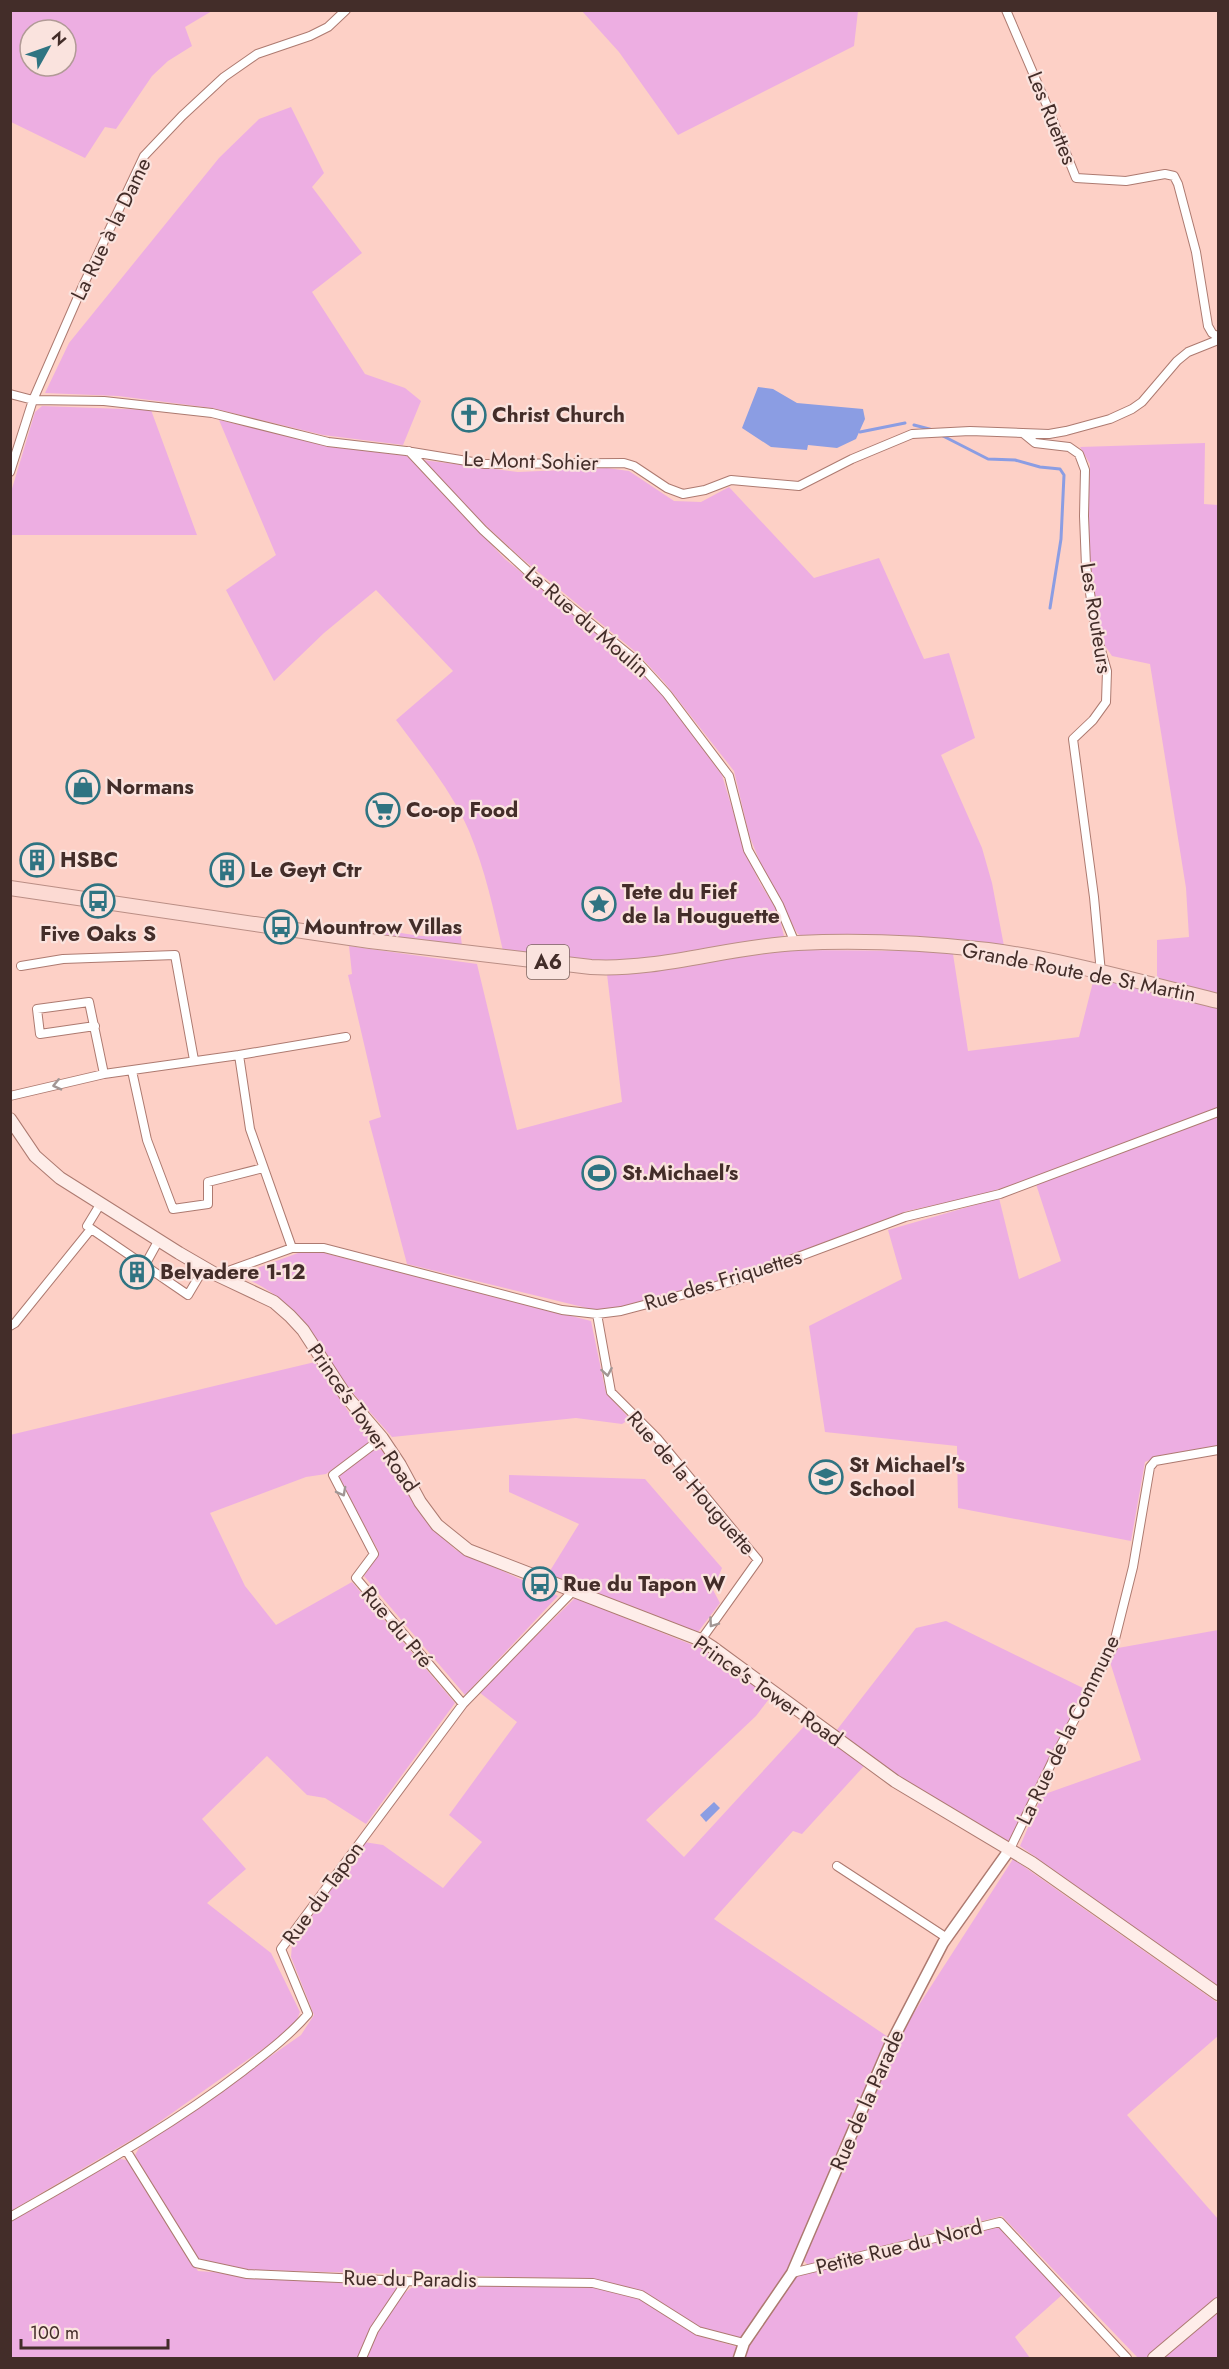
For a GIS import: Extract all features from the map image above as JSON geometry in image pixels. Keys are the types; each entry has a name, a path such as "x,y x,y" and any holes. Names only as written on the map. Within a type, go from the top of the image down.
{"main road":[{"name":"A6","path":"10,888 370,941 591,967 627,966 795,943"},
{"name":"Grande Route de St Martin","path":"795,943 931,944 990,951 1101,973 1218,1001"},
{"name":"Prince's Tower Road","path":"10,1119 35,1156 60,1178 204,1268 274,1302 290,1316 303,1330 346,1396 382,1438 420,1502 437,1525 468,1550 701,1640 895,1781 1010,1850 1218,1994"},
{"path":"1154,2358 1218,2304"}],"street":[{"name":"La Rue à la Dame","path":"10,472 33,400 81,290 144,156 224,77 257,54 310,36 328,27 346,10"},
{"name":"Les Ruettes","path":"1006,10 1076,178 1126,181 1165,174 1174,176 1196,252 1209,326 1218,338"},
{"name":"Le Mont Sohier","path":"10,394 33,400 104,401 212,412 328,442 409,451 485,464 624,463 634,466 667,488 683,494 705,490 731,480 799,486 852,459 912,435 941,432 1023,434 1066,431 1110,419 1142,402 1177,361 1188,352 1218,338"},
{"name":"Les Routeurs","path":"1023,434 1035,443 1069,447 1079,454 1085,470 1083,516 1086,566 1096,633 1107,671 1107,682 1106,702 1093,720 1073,739 1094,897 1101,973"},
{"name":"La Rue du Moulin","path":"409,451 483,530 534,577 637,661 667,694 729,776 748,850 779,905 795,943"},
{"path":"21,966 63,959 175,955 194,1060"},
{"path":"95,1026 40,1034 37,1009 89,1002 95,1026 104,1074"},
{"path":"10,1096 104,1074 346,1038"},
{"path":"239,1054 250,1129 292,1248"},
{"path":"132,1071 147,1140 173,1209 208,1204 208,1182 263,1168"},
{"name":"Rue des Friquettes","path":"217,1275 292,1248 324,1248 562,1310 597,1314 621,1311 731,1282 906,1217 1000,1194 1218,1112"},
{"path":"101,1203 87,1226 188,1295 204,1268"},
{"path":"10,1326 15,1323 91,1229"},
{"path":"145,1265 156,1245"},
{"name":"Rue de la Houguette","path":"597,1314 611,1392 657,1438 758,1560 701,1640"},
{"name":"Rue du Pré","path":"382,1438 333,1475 375,1554 356,1578 463,1704"},
{"name":"La Rue de la Commune","path":"1010,1850 1059,1748 1113,1647 1133,1567 1150,1467 1155,1461 1218,1450"},
{"name":"Rue du Tapon","path":"10,2217 126,2150 214,2093 292,2032 308,2014 281,1949 463,1704 573,1591"},
{"name":"Rue de la Parade","path":"739,2358 744,2343 792,2273 889,2047 947,1938 1010,1850"},
{"path":"837,1866 947,1938"},
{"name":"Rue du Paradis","path":"126,2150 196,2263 247,2274 407,2281 593,2283 641,2295 698,2331 744,2343"},
{"name":"Petite Rue du Nord","path":"792,2273 1000,2222 1127,2358"},
{"path":"362,2358 374,2330 407,2281"}],"shaded area":[{"path":"10,11 212,11 185,27 192,46 168,61 152,76 116,129 105,127 85,158 11,122"},
{"path":"582,11 858,11 854,46 678,135 619,52"},
{"path":"291,107 324,173 312,187 362,253 312,292 365,374 405,388 421,401 403,445 323,435 212,408 118,396 45,393 69,343 219,158 259,119"},
{"path":"42,406 151,410 197,535 11,535 11,492 35,412"},
{"path":"219,420 325,444 406,455 505,559 635,665 663,695 722,775 745,851 760,883 778,912 784,936 614,964 503,951 493,905 469,831 445,788 396,720 453,671 376,590 324,633 274,681 226,590 276,555"},
{"path":"1205,443 1204,504 1218,505 1218,996 1157,980 1157,940 1189,937 1186,888 1150,664 1112,656 1103,643 1090,566 1088,510 1090,464 1080,447"},
{"path":"423,460 518,472 607,468 629,471 674,501 701,502 729,487 814,578 879,558 924,659 949,653 975,738 941,755 982,848 992,883 1004,946 804,938 797,933 760,862 749,835 734,771 664,682 637,653 520,557 471,512"},
{"path":"378,929 430,936 460,929 462,946 378,936"},
{"path":"349,946 477,964 517,1130 622,1102 607,974 795,950 932,951 953,954 968,1051 1079,1037 1094,978 1218,1007 1218,1110 1024,1181 977,1196 907,1211 728,1280 603,1311 595,1310 407,1264 369,1121 381,1117 348,975 352,974"},
{"path":"1218,1115 1218,1446 1156,1457 1145,1462 1131,1541 958,1508 957,1446 825,1432 809,1326 902,1279 888,1230 999,1198 1019,1279 1061,1261 1036,1184"},
{"path":"298,1253 324,1253 591,1321 606,1393 630,1419 622,1424 576,1418 392,1437 343,1381 303,1322 292,1310 264,1288 245,1278 244,1273"},
{"path":"315,1362 350,1414 371,1437 370,1443 326,1474 306,1477 210,1513 245,1586 276,1625 352,1582 455,1703 366,1824 325,1798 307,1795 267,1756 202,1819 246,1869 207,1903 271,1953 300,2012 294,2027 148,2130 11,2211 10,1435"},
{"path":"373,1448 382,1450 433,1529 456,1550 558,1596 465,1695 364,1576 379,1552 337,1476"},
{"path":"509,1475 645,1479 722,1568 713,1590 720,1603 698,1632 548,1574 579,1524 509,1492"},
{"path":"574,1599 700,1648 772,1695 756,1716 646,1820 684,1857 808,1722 864,1766 802,1834 793,1831 714,1919 888,2037 788,2272 741,2339 703,2329 646,2293 584,2279 250,2270 205,2262 196,2257 135,2155 139,2148 301,2035 314,2015 291,1957 292,1944 364,1842 383,1845 443,1888 482,1842 449,1815 517,1722 479,1692"},
{"path":"946,1621 1085,1689 1009,1842 897,1777 836,1731 916,1628"},
{"path":"1218,1630 1218,1987 1020,1846 1042,1795 1141,1760 1110,1662 1118,1648"},
{"path":"1013,1859 1218,2003 1218,2036 1127,2115 1218,2219 1218,2298 1146,2358 1138,2358 1002,2216 808,2265 802,2259 906,2025"},
{"path":"120,2159 127,2160 198,2271 397,2286 398,2290 358,2358 11,2358 10,2222"},
{"path":"999,2227 1063,2294 1015,2337 1030,2358 744,2358 748,2347 794,2278 805,2273"},
{"path":"418,2284 582,2285 638,2297 700,2336 738,2347 734,2358 365,2358 393,2307 408,2290"},
{"path":"1218,2310 1218,2358 1161,2358"}],"water":[{"path":"758,387 773,389 797,403 863,409 865,419 856,439 837,448 808,445 807,450 771,447 742,428"},
{"path":"714,1802 720,1808 706,1822 700,1815"}],"waterway":[{"path":"860,432 905,423"},
{"path":"914,425 933,430"},
{"path":"943,436 988,459 1015,460 1040,467 1060,469 1064,475 1061,539 1050,608"}],"place":[{"name":"Christ Church","path":"469,415"},
{"name":"Normans","path":"83,787"},
{"name":"Co-op Food","path":"383,810"},
{"name":"HSBC","path":"37,860"},
{"name":"Le Geyt Ctr","path":"227,870"},
{"name":"Five Oaks S","path":"98,901"},
{"name":"Tete du Fief de la Houguette","path":"599,904"},
{"name":"Mountrow Villas","path":"281,927"},
{"name":"St.Michael's","path":"599,1173"},
{"name":"Belvadere 1-12","path":"137,1272"},
{"name":"St Michael's School","path":"826,1477"},
{"name":"Rue du Tapon W","path":"540,1584"}]}
